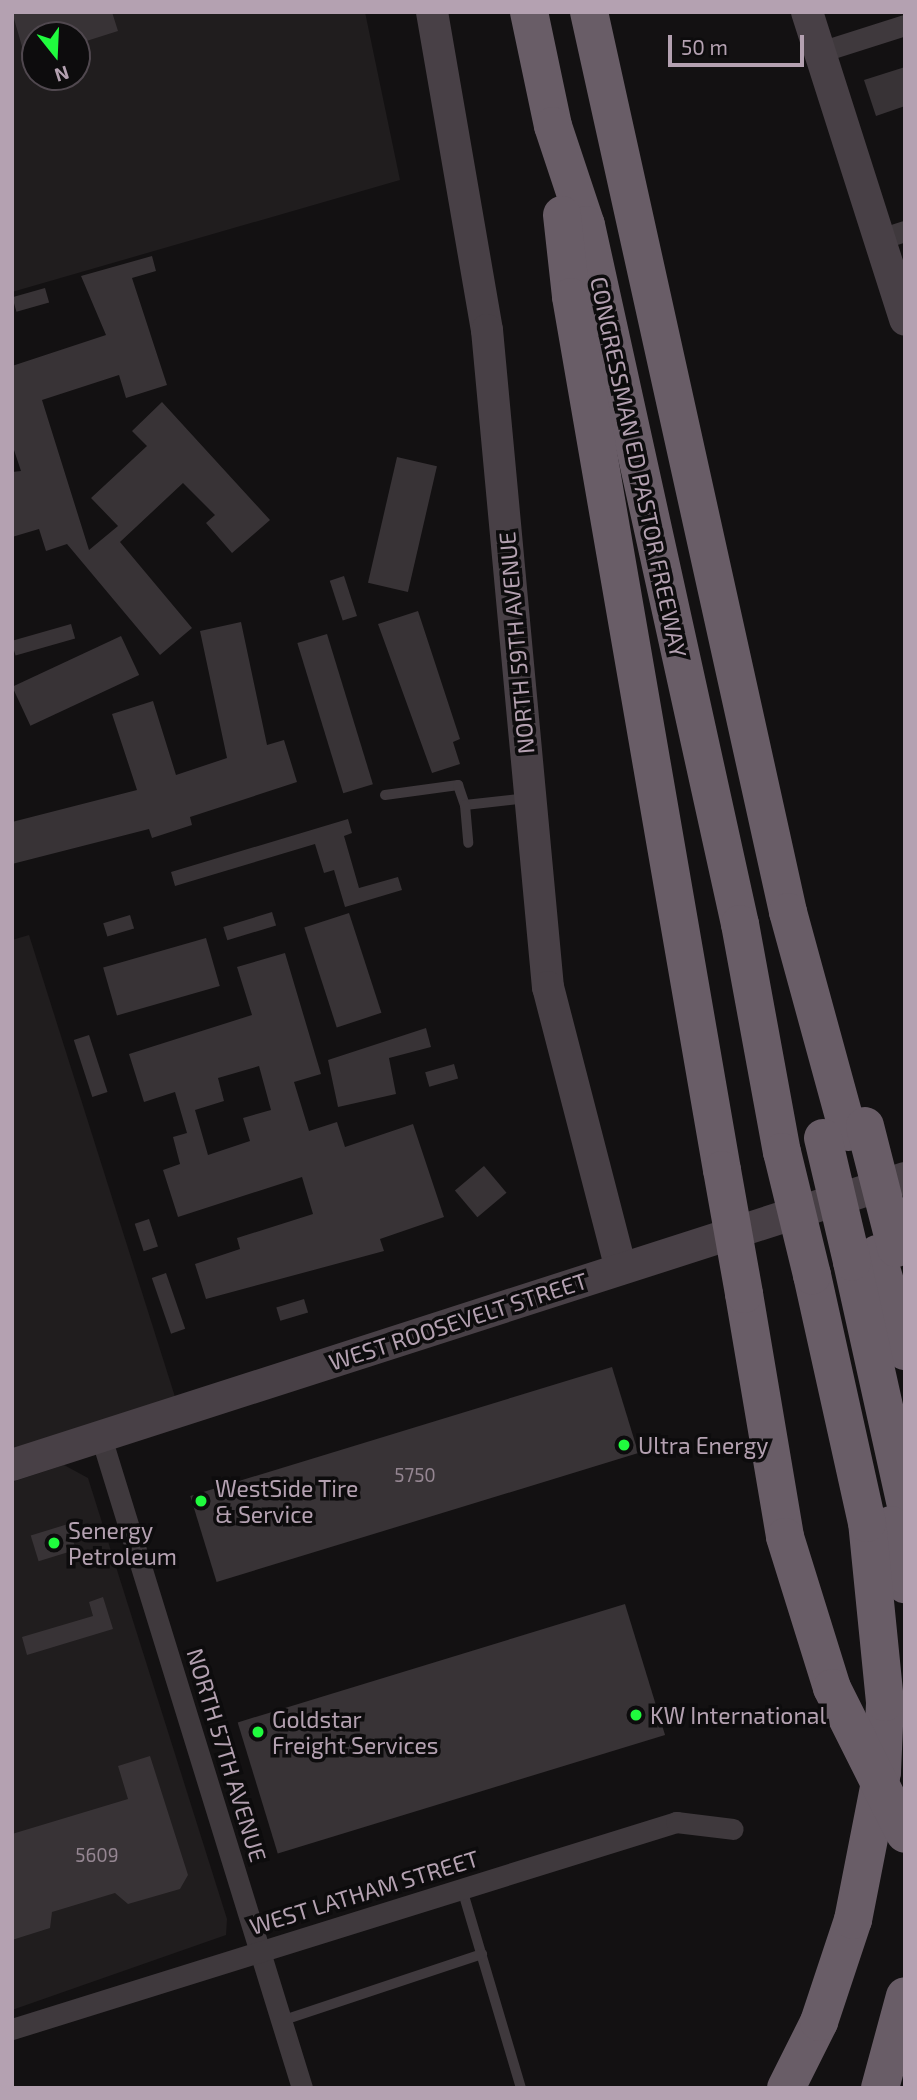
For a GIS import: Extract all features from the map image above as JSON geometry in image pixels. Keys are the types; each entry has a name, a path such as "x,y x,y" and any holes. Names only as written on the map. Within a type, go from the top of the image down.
{"highway":[{"name":"CONGRESSMAN ED PASTOR FREEWAY","path":"529,12 553,126 586,225 740,924 823,1139"},
{"name":"CONGRESSMAN ED PASTOR FREEWAY","path":"589,12 788,912 823,1139"},
{"path":"553,126 571,297 785,1537 832,1688 905,1834"},
{"path":"823,1139 862,1264 905,1501"},
{"path":"862,1264 905,1351"},
{"path":"862,1264 905,1584"},
{"path":"786,2088 819,2022 853,1920 873,1838 884,1730 862,1264"},
{"path":"880,2088 905,1996"}],"main road":[{"name":"NORTH 59TH AVENUE","path":"432,12 487,330 548,987 621,1269"},
{"path":"807,12 892,235 905,320"},
{"name":"WEST ROOSEVELT STREET","path":"12,1465 905,1178"}],"street":[{"path":"820,52 905,25"},
{"name":"NORTH 57TH AVENUE","path":"101,1437 302,2088"},
{"name":"WEST LATHAM STREET","path":"12,2029 676,1822 733,1829"}],"lane":[{"path":"385,795 458,785 465,805 468,843"},
{"path":"465,805 529,798"},
{"path":"462,1889 521,2088"},
{"path":"281,2021 482,1954"}],"shaded area":[{"path":"12,12 365,12 400,180 12,292"},
{"path":"29,935 176,1400 12,1450 12,940"},
{"path":"64,1465 88,1478 227,1919 226,1935 12,2010 12,1482"}],"building":[{"path":"12,12 112,12 118,31 91,40 91,21 21,21 21,43"},
{"path":"905,67 905,106 876,116 864,80"},
{"path":"152,256 156,271 132,278 167,385 126,398 119,375 42,400 89,550 118,526 91,498 147,446 132,431 162,402 270,520 232,553 206,523 215,515 183,483 120,542 192,628 160,655 67,544 46,551 39,529 12,537 12,472 21,471 12,444 12,366 106,335 81,276"},
{"path":"45,288 49,302 16,312 12,297"},
{"path":"397,457 437,466 408,592 368,583"},
{"path":"344,576 357,616 343,621 330,581"},
{"path":"418,611 460,739 453,742 460,764 432,773 378,624"},
{"path":"241,622 267,745 284,740 297,782 190,817 192,825 152,838 149,829 12,864 12,822 137,790 112,714 153,701 176,775 227,758 200,631"},
{"path":"71,624 75,638 16,656 12,641"},
{"path":"327,634 373,784 343,793 297,643"},
{"path":"121,636 139,675 30,726 12,687"},
{"path":"348,819 352,833 344,836 359,888 398,877 402,890 345,907 334,870 324,873 315,844 175,886 171,872"},
{"path":"272,912 276,925 227,940 223,927"},
{"path":"349,913 381,1013 337,1027 304,928"},
{"path":"130,915 134,928 107,937 103,923"},
{"path":"206,938 220,986 117,1016 103,967"},
{"path":"285,953 321,1074 294,1082 309,1131 337,1122 345,1147 413,1124 444,1217 380,1239 384,1251 206,1299 195,1264 240,1249 237,1238 313,1214 302,1177 178,1217 163,1170 180,1164 173,1137 187,1133 175,1092 144,1102 129,1054 252,1015 237,967","holes":["259,1066 271,1110 243,1118 250,1141 208,1155 195,1110 224,1101 218,1078"]},
{"path":"426,1028 431,1047 389,1058 396,1094 338,1107 328,1060"},
{"path":"89,1035 108,1092 92,1097 74,1040"},
{"path":"454,1064 458,1078 429,1087 425,1072"},
{"path":"484,1166 506,1193 477,1217 455,1190"},
{"path":"149,1219 158,1247 144,1251 135,1224"},
{"path":"166,1273 185,1329 171,1334 152,1278"},
{"path":"304,1299 308,1312 280,1321 276,1307"},
{"path":"612,1367 638,1453 217,1582 190,1496"},
{"name":"Senergy Petroleum","path":"68,1524 76,1550 39,1561 31,1535"},
{"path":"103,1597 113,1629 27,1655 22,1637 93,1616 89,1602"},
{"path":"625,1604 665,1735 278,1853 238,1722"},
{"path":"150,1756 188,1875 180,1889 128,1904 115,1893 52,1912 50,1928 12,1940 12,1834 128,1799 118,1766"}],"place":[{"name":"Ultra Energy","path":"624,1445"},
{"name":"WestSide Tire & Service","path":"201,1501"},
{"name":"Senergy Petroleum","path":"54,1543"},
{"name":"KW International","path":"636,1715"},
{"name":"Goldstar Freight Services","path":"258,1732"}]}
